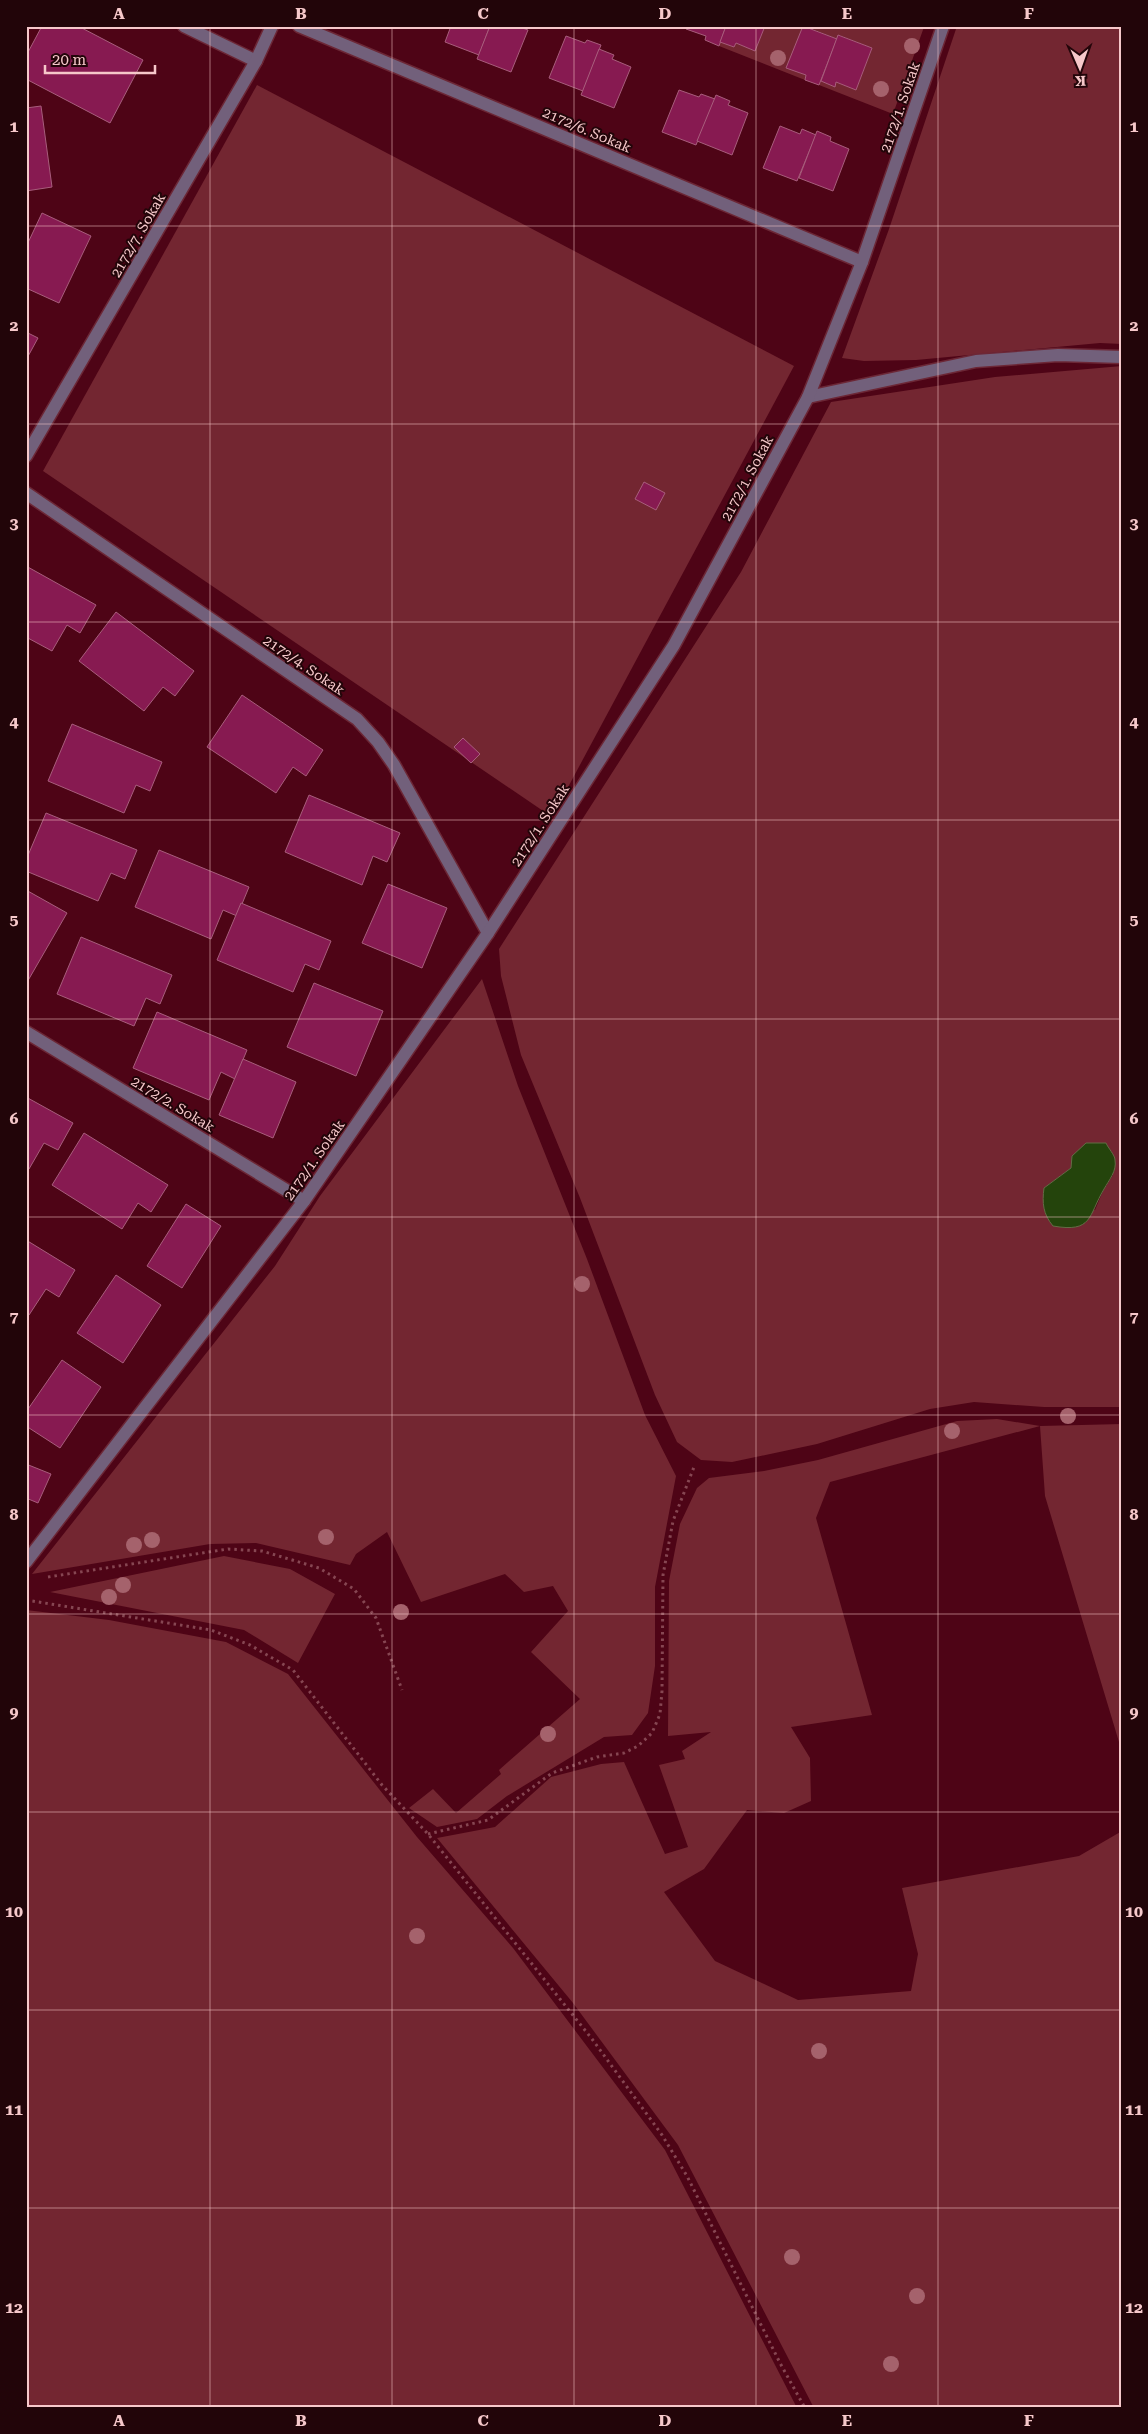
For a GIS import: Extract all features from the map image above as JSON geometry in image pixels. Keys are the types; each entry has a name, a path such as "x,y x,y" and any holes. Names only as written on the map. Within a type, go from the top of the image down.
{"street":[{"path":"184,26 256,61"},
{"name":"2172/7. Sokak","path":"26,456 256,61 272,26"},
{"name":"2172/6. Sokak","path":"300,26 862,262"},
{"name":"2172/1. Sokak","path":"26,1562 304,1201 488,933 674,646 808,397 862,262 943,26"},
{"path":"808,397 976,361 1058,354 1122,357"},
{"name":"2172/4. Sokak","path":"26,493 357,719 378,742 394,765 488,933"},
{"name":"2172/2. Sokak","path":"26,1032 304,1201"}],"path":[{"path":"428,1834 488,1820 552,1773 597,1756 624,1753 638,1746 652,1733 660,1714 662,1691 663,1575 673,1522 694,1467"},
{"path":"46,1578 228,1549 262,1551 319,1568 354,1589 376,1618 402,1690"},
{"path":"26,1600 211,1630 250,1645 293,1670 382,1785 428,1834 592,2038 662,2135 687,2176 780,2363 805,2408"}],"shaded area":[{"path":"765,26 803,26 787,68 806,75 805,80 719,46 720,42 734,47 736,43 755,51"},
{"path":"811,26 924,27 893,114 819,85 821,81 835,86 836,82 856,90 872,48 839,35 837,39 810,28"},
{"path":"957,26 1122,26 1122,344 1100,343 916,360 864,361 842,358 889,229"},
{"path":"257,85 794,366 552,817 43,471"},
{"path":"1122,366 1122,1407 1044,1407 974,1402 930,1409 817,1444 732,1462 701,1460 677,1442 655,1395 580,1198 521,1055 501,976 499,949 741,572 831,402 995,377","holes":["1071,1168 1113,1175 1103,1191 1095,1210 1044,1188"]},
{"path":"482,979 518,1086 587,1259 645,1415 676,1476 655,1587 655,1666 648,1713 632,1735 604,1737 507,1796 477,1819 437,1827 409,1808 433,1789 456,1813 501,1774 499,1770 580,1699 531,1652 568,1611 553,1586 524,1592 505,1574 421,1602 387,1532 356,1554 350,1565 256,1543 210,1544 32,1574 275,1266 320,1196"},
{"path":"1086,1143 1106,1143 1115,1158 1114,1172 1087,1220 1076,1227 1053,1226 1044,1208 1044,1188 1071,1168 1072,1156"},
{"path":"997,1419 1040,1426 830,1482 816,1518 872,1715 791,1727 810,1758 811,1801 784,1813 747,1810 704,1869 664,1892 715,1961 798,2000 911,1991 918,1954 902,1888 1079,1856 1122,1831 1122,2408 814,2408 678,2145 573,2003 437,1838 495,1827 551,1777 601,1764 624,1762 665,1854 688,1847 659,1765 685,1759 682,1751 711,1732 668,1736 669,1581 680,1524 697,1488 709,1478 764,1471 818,1460 957,1421"},
{"path":"1122,1424 1122,1752 1045,1496 1040,1426"},
{"path":"224,1556 290,1569 335,1594 298,1663 244,1630 50,1592"},
{"path":"26,1610 109,1620 226,1642 288,1674 417,1837 513,1948 665,2150 797,2408 26,2408"}],"building":[{"path":"42,26 78,26 143,60 110,123 26,79 26,56"},
{"path":"451,26 490,26 479,55 445,42"},
{"path":"490,26 517,26 528,30 511,72 477,59"},
{"path":"687,26 726,26 719,46 705,40 706,36 686,29"},
{"path":"726,26 765,26 755,51 736,43 734,47 720,42"},
{"path":"803,26 837,39 819,85 805,80 806,75 786,68"},
{"path":"838,35 872,48 856,90 836,82 835,87 821,81"},
{"path":"566,36 585,43 587,40 601,45 583,91 549,78"},
{"path":"599,49 614,55 612,59 631,67 614,108 581,95"},
{"path":"679,90 699,97 701,94 715,99 696,145 662,132"},
{"path":"716,95 730,101 728,105 748,113 732,155 697,141"},
{"path":"41,106 52,187 26,191 26,108"},
{"path":"780,126 800,134 802,129 816,135 797,181 763,168"},
{"path":"817,131 831,137 830,141 849,149 833,191 799,178"},
{"path":"42,213 91,236 59,303 26,288 26,247"},
{"path":"26,332 38,338 26,360"},
{"path":"644,482 665,493 656,510 635,499"},
{"path":"26,566 96,605 80,633 67,625 52,651 26,637"},
{"path":"116,612 194,671 175,696 163,687 144,711 79,661"},
{"path":"242,695 323,750 306,776 293,767 276,793 207,747"},
{"path":"72,724 162,762 150,791 136,785 124,813 48,781"},
{"path":"463,738 480,754 471,763 454,747"},
{"path":"309,795 400,833 387,862 373,856 362,885 285,852"},
{"path":"46,813 137,850 125,879 111,873 98,901 26,871 26,860"},
{"path":"159,850 249,887 237,916 223,910 211,939 135,907"},
{"path":"388,884 447,908 422,968 362,943"},
{"path":"26,890 67,913 26,984"},
{"path":"241,903 331,941 319,970 305,964 293,992 217,960"},
{"path":"81,937 172,975 160,1004 146,998 134,1026 57,994"},
{"path":"314,983 383,1011 356,1076 287,1047"},
{"path":"157,1012 247,1050 235,1079 221,1072 209,1100 133,1068"},
{"path":"243,1059 296,1082 273,1138 219,1115"},
{"path":"26,1097 73,1123 58,1150 44,1143 29,1169 26,1168"},
{"path":"84,1133 168,1185 151,1212 138,1203 122,1229 52,1185"},
{"path":"186,1204 221,1226 182,1288 147,1266"},
{"path":"26,1240 75,1270 59,1297 46,1289 29,1315 26,1313"},
{"path":"116,1275 161,1305 123,1363 77,1333"},
{"path":"62,1360 101,1387 60,1448 26,1426 26,1412"},
{"path":"26,1464 51,1474 38,1503 26,1498"}]}
